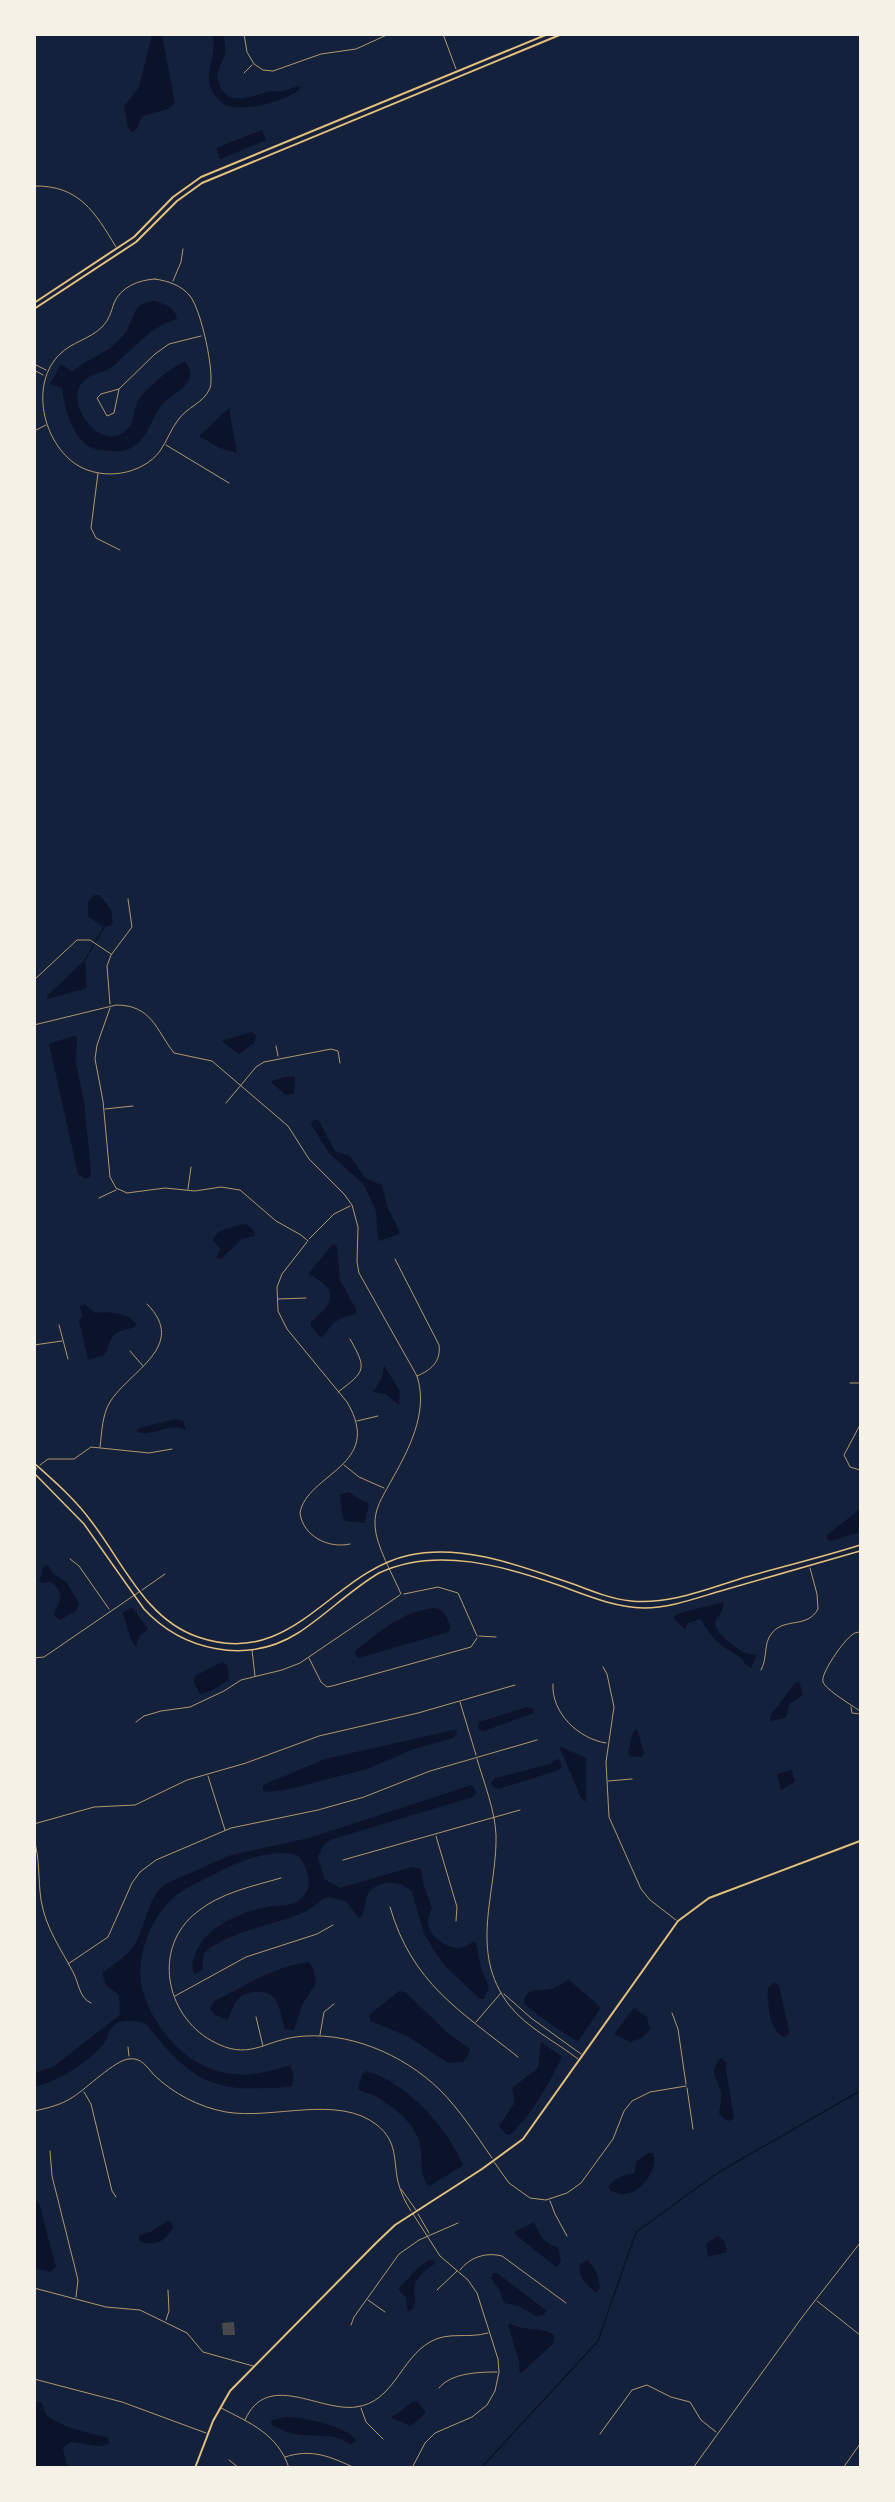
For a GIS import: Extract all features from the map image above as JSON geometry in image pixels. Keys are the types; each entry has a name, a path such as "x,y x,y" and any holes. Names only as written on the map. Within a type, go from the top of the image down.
{"main road":[{"path":"34,303 145,228 173,197 201,177 548,34"},
{"path":"34,309 144,237 177,201 202,183 562,34"},
{"path":"34,1463 90,1520 140,1591 162,1616 186,1632 217,1642 251,1642 268,1638 295,1626 366,1573 387,1561 423,1553 484,1557 510,1562 617,1599 654,1601 682,1596 861,1545"},
{"path":"34,1473 84,1524 155,1621 182,1639 215,1649 252,1650 271,1646 299,1633 365,1582 390,1568 428,1560 484,1564 516,1570 617,1605 645,1608 684,1601 861,1551"},
{"path":"682,1596 684,1601"},
{"path":"195,2468 220,2407 230,2391 253,2366 384,2235 414,2212 494,2161 523,2139 678,1921 709,1898 861,1841"}],"street":[{"path":"244,34 247,52 254,64 263,70 278,69 321,54 356,49 389,34"},
{"path":"443,34 459,77"},
{"path":"244,73 254,64"},
{"path":"34,186 61,188 77,196 92,210 120,254"},
{"path":"172,283 181,262 183,249"},
{"path":"155,279 172,283 183,289 194,302 211,375 210,387 204,398 179,418 164,444 151,460 135,470 112,474 78,465 67,456 48,424 42,397 48,370 60,354 105,325 120,294 129,287 138,282 155,279"},
{"path":"119,389 114,413 107,416 98,398 101,394 119,389 162,348 182,339 203,335"},
{"path":"34,364 48,370"},
{"path":"34,370 45,376"},
{"path":"34,431 48,424"},
{"path":"164,444 229,483"},
{"path":"98,471 91,528 96,538 120,550"},
{"path":"128,899 132,927 111,955 106,976 110,1013 95,1052 104,1110 110,1177 117,1189 127,1193 165,1188 188,1191 221,1187 240,1190 276,1221 301,1234 308,1241"},
{"path":"34,980 77,940 90,939 111,955"},
{"path":"34,1025 110,1006 127,1005 141,1011 159,1026 174,1053 212,1061 288,1126 309,1159 352,1205 358,1227 359,1273 417,1376 421,1394 420,1415 400,1463 377,1508 375,1527 401,1594"},
{"path":"276,1046 279,1058"},
{"path":"226,1102 256,1067 279,1058 331,1049 338,1051 340,1063"},
{"path":"104,1110 133,1106"},
{"path":"188,1191 191,1167"},
{"path":"99,1198 110,1195 117,1189"},
{"path":"350,1544 336,1546 319,1540 306,1529 300,1513 306,1498 344,1464 354,1446 355,1422 351,1410 283,1322 277,1299 282,1274 308,1241 334,1214 352,1205"},
{"path":"395,1259 439,1345 439,1356 434,1366 417,1376"},
{"path":"277,1299 306,1298"},
{"path":"100,1447 104,1419 110,1403 157,1351 162,1336 153,1310 147,1304"},
{"path":"59,1325 68,1359"},
{"path":"338,1392 362,1370 362,1360 350,1339"},
{"path":"34,1345 64,1341"},
{"path":"130,1351 144,1367"},
{"path":"850,1383 861,1383"},
{"path":"355,1422 378,1416"},
{"path":"861,1425 844,1455 850,1467 861,1470"},
{"path":"34,1473 48,1459 74,1459 91,1447 142,1453 172,1449"},
{"path":"344,1464 358,1477 386,1489"},
{"path":"70,1559 79,1566 110,1611"},
{"path":"761,1670 765,1664 769,1637 774,1630 786,1624 811,1619 818,1609 817,1594 807,1560"},
{"path":"34,1658 44,1657 165,1574"},
{"path":"136,1722 144,1716 161,1711 190,1707 241,1680 282,1670 309,1658 401,1594 438,1587 458,1593 477,1636"},
{"path":"861,1632 854,1633 849,1638 823,1675 826,1686 861,1711"},
{"path":"477,1636 496,1637"},
{"path":"309,1658 321,1682 327,1687 471,1647 477,1636"},
{"path":"252,1650 256,1677"},
{"path":"603,1667 607,1674 614,1707 608,1743 606,1781 609,1817 638,1884 650,1900 678,1921"},
{"path":"553,1684 554,1696 570,1725 590,1739 608,1743"},
{"path":"34,1824 94,1807 135,1805 177,1784 258,1759 319,1736 515,1686"},
{"path":"460,1701 493,1817 496,1838 486,1940 490,1963 507,2002 522,2019 579,2060"},
{"path":"852,1705 852,1713 861,1714"},
{"path":"68,1964 108,1937 132,1883 145,1868 167,1855 225,1830 355,1800 423,1773 537,1740"},
{"path":"207,1774 225,1830"},
{"path":"606,1781 632,1779"},
{"path":"343,1860 520,1810"},
{"path":"436,1834 457,1907 456,1921"},
{"path":"34,1839 39,1855 43,1908 54,1941 83,1996 91,2003"},
{"path":"281,1878 226,1896 200,1909 187,1921 175,1938 169,1957 168,1977 173,1996 184,2016 211,2041 236,2049 264,2047 294,2038 320,2037 369,2046 389,2054 416,2070 449,2100 505,2179 527,2196 538,2200 550,2199 571,2192 581,2183 613,2139 624,2111 632,2101 650,2092 686,2086"},
{"path":"390,1906 403,1944 418,1969 438,1992 518,2057"},
{"path":"173,1996 246,1957 317,1934 333,1925"},
{"path":"476,2023 498,1995 503,1992"},
{"path":"503,1992 530,2017 583,2055"},
{"path":"320,2037 322,2015 328,2007 334,2004"},
{"path":"672,2013 678,2029 693,2129"},
{"path":"256,2017 264,2047"},
{"path":"128,2047 130,2058"},
{"path":"34,2111 64,2102 120,2062 130,2058 142,2061 163,2083 183,2096 221,2110 248,2114 334,2110 364,2117 381,2129 393,2143 400,2187 426,2237 444,2260 458,2271 477,2293 498,2359 499,2372 495,2391 487,2405 472,2417 435,2433 425,2443 412,2468"},
{"path":"83,2090 90,2101 112,2191 116,2197"},
{"path":"50,2151 51,2170 78,2280 75,2299"},
{"path":"400,2187 430,2235 431,2242"},
{"path":"550,2199 567,2236"},
{"path":"351,2325 354,2317 395,2258 426,2237 458,2223"},
{"path":"693,2468 861,2243"},
{"path":"436,2290 470,2260 491,2254 502,2256 566,2303"},
{"path":"34,2288 106,2307 135,2309 187,2333 203,2352 253,2366"},
{"path":"165,2322 170,2311 168,2290"},
{"path":"367,2299 385,2312"},
{"path":"816,2301 861,2335"},
{"path":"245,2420 257,2403 275,2396 312,2399 342,2407 360,2406 385,2393 418,2351 431,2341 450,2335 474,2336 489,2332"},
{"path":"439,2388 445,2381 455,2376 499,2372"},
{"path":"34,2379 122,2402 208,2433"},
{"path":"600,2434 632,2390 647,2385 669,2397 690,2402 701,2420 718,2433"},
{"path":"360,2406 366,2422 383,2439"},
{"path":"220,2407 271,2437 285,2457 289,2468"},
{"path":"843,2468 861,2444"},
{"path":"285,2457 315,2452 355,2468"},
{"path":"229,2460 239,2468"}],"water":[{"path":"152,35 162,35 175,103 168,109 142,116 137,129 132,132 128,128 124,106 139,87"},
{"path":"213,35 223,35 224,39 225,53 218,80 225,94 230,97 243,98 300,86 299,90 283,99 264,105 226,106 216,97 209,81 214,46"},
{"path":"262,130 266,140 220,159 216,148"},
{"path":"155,301 172,309 177,319 149,334 110,369 89,377 83,382 78,394 78,404 87,422 94,429 112,436 126,431 132,423 142,394 167,372 185,361 189,369 188,381 161,406 144,436 136,445 127,450 117,451 90,447 82,441 73,427 62,388 50,384 61,364 72,371 112,347 127,330 137,309 147,302"},
{"path":"229,408 237,453 220,448 199,436"},
{"path":"94,895 100,895 111,910 113,922 110,926 104,927 88,917 88,902"},
{"path":"85,960 87,988 47,999 47,996"},
{"path":"252,1032 256,1036 254,1043 239,1054 221,1041"},
{"path":"73,1036 77,1037 76,1063 84,1101 91,1171 90,1177 85,1179 78,1174 49,1044"},
{"path":"284,1077 295,1077 294,1094 286,1095 272,1083"},
{"path":"315,1119 319,1121 335,1151 350,1156 365,1178 382,1185 388,1208 399,1234 378,1241 376,1211 364,1185 329,1153 312,1126 311,1123"},
{"path":"246,1224 253,1229 255,1236 242,1239 221,1259 216,1258 220,1249 213,1240 215,1236 227,1229"},
{"path":"333,1244 337,1246 340,1280 356,1309 356,1314 333,1323 323,1337 319,1336 311,1326 311,1322 329,1302 329,1291 325,1285 308,1274"},
{"path":"85,1304 95,1313 106,1312 130,1318 137,1326 116,1333 105,1355 88,1360 79,1321 82,1316 80,1306"},
{"path":"384,1365 400,1392 399,1405 385,1394 373,1392 382,1378"},
{"path":"175,1419 183,1421 186,1430 167,1428 150,1433 137,1432 139,1428"},
{"path":"348,1492 369,1504 365,1523 346,1521 343,1518 340,1495"},
{"path":"860,1509 860,1532 831,1541 827,1539 827,1535"},
{"path":"48,1565 53,1574 66,1582 79,1603 76,1611 60,1620 54,1615 60,1598 59,1591 51,1582 42,1583 39,1580 44,1566"},
{"path":"723,1602 723,1609 715,1621 716,1628 726,1640 740,1650 757,1655 751,1668 745,1664 743,1659 714,1639 700,1619 688,1623 685,1629 674,1619 674,1616 680,1613"},
{"path":"132,1607 148,1629 139,1637 136,1647 131,1640 122,1613"},
{"path":"436,1608 443,1612 451,1626 448,1632 359,1658 356,1656 355,1651 404,1616"},
{"path":"222,1662 227,1665 229,1680 211,1691 200,1694 194,1682 195,1676"},
{"path":"799,1681 803,1695 789,1704 786,1718 770,1721 771,1715 795,1683"},
{"path":"527,1707 534,1709 534,1713 484,1731 478,1729 479,1722"},
{"path":"637,1729 644,1753 642,1757 630,1756 628,1752 633,1732"},
{"path":"456,1730 457,1734 453,1738 414,1749 367,1769 286,1790 266,1792 263,1790 263,1785 325,1759"},
{"path":"559,1746 586,1758 586,1802 581,1798"},
{"path":"557,1759 560,1760 562,1767 556,1771 499,1789 493,1787 491,1783 495,1778 550,1764"},
{"path":"792,1770 795,1782 781,1790 777,1774"},
{"path":"472,1785 476,1792 473,1797 333,1839 324,1844 318,1857 324,1879 340,1888 412,1867 421,1869 432,1908 428,1922 431,1932 443,1943 454,1947 459,1948 476,1942 481,1968 489,1987 484,1999 480,1999 445,1966 424,1934 412,1892 396,1883 383,1884 372,1889 368,1894 361,1917 358,1917 346,1901 327,1897 300,1914 226,1939 204,1953 202,1970 195,1974 192,1966 196,1952 201,1942 218,1927 239,1915 262,1908 288,1905 302,1898 308,1886 305,1866 297,1855 277,1853 247,1860 228,1868 188,1888 169,1902 160,1913 147,1938 143,1952 141,1979 143,1992 156,2021 176,2046 188,2056 216,2071 240,2075 262,2073 290,2065 294,2076 292,2086 243,2088 224,2086 209,2081 195,2074 170,2053 145,2023 131,2021 114,2025 102,2046 79,2065 62,2076 35,2087 35,2073 54,2066 120,2015 119,1995 106,1985 102,1973 132,1948 140,1935 154,1896 165,1884 231,1855 309,1838"},
{"path":"309,1962 314,1970 316,1983 302,2005 294,2030 285,2029 277,2003 274,1998 264,1992 251,1992 240,1997 227,2020 215,2015 210,2009 214,2001 260,1978 283,1968"},
{"path":"569,1980 600,2008 578,2041 524,2003 530,1991 551,1989"},
{"path":"775,1982 779,1986 789,2030 789,2034 784,2037 775,2029 769,2008 768,1987"},
{"path":"399,1991 405,1992 448,2033 470,2049 463,2062 448,2063 407,2036 370,2021 370,2014"},
{"path":"634,2008 647,2017 650,2029 642,2038 630,2042 614,2034"},
{"path":"541,2042 562,2057 533,2108 510,2135 507,2135 499,2126 515,2102 512,2088 538,2068"},
{"path":"721,2058 727,2063 734,2118 730,2121 719,2113 721,2095 714,2070"},
{"path":"367,2071 397,2085 424,2108 447,2136 463,2165 461,2167 429,2186 423,2176 420,2144 411,2125 387,2104 358,2089 362,2074"},
{"path":"648,2153 653,2153 654,2161 648,2178 642,2185 627,2194 618,2194 610,2190 608,2187 616,2179 627,2174 634,2174 636,2162"},
{"path":"35,2199 39,2203 56,2267 50,2272 35,2268"},
{"path":"168,2221 173,2227 163,2240 149,2244 139,2240 139,2235 150,2232"},
{"path":"534,2222 545,2241 558,2247 561,2262 556,2267 516,2235 515,2232"},
{"path":"718,2236 724,2241 727,2252 708,2257 706,2244"},
{"path":"429,2260 436,2263 417,2280 414,2289 415,2305 408,2312 406,2298 398,2289"},
{"path":"588,2260 597,2273 600,2287 596,2293 580,2274 580,2264"},
{"path":"493,2273 497,2273 546,2310 545,2315 536,2316 518,2306 504,2303 500,2291 491,2278"},
{"path":"510,2323 554,2335 553,2344 521,2373 508,2325"},
{"path":"35,2401 42,2403 46,2413 52,2419 76,2429 107,2437 110,2444 99,2446 71,2442 63,2448 69,2467 35,2467"},
{"path":"413,2401 418,2402 426,2413 411,2426 392,2418 391,2416"},
{"path":"285,2417 313,2420 336,2427 345,2431 356,2441 351,2445 333,2437 286,2432 271,2423 272,2420"}],"building":[{"path":"234,2322 235,2335 223,2335 222,2323"}],"waterway":[{"path":"85,960 104,927"},
{"path":"481,2468 598,2341 636,2232 719,2172 860,2091"}]}
